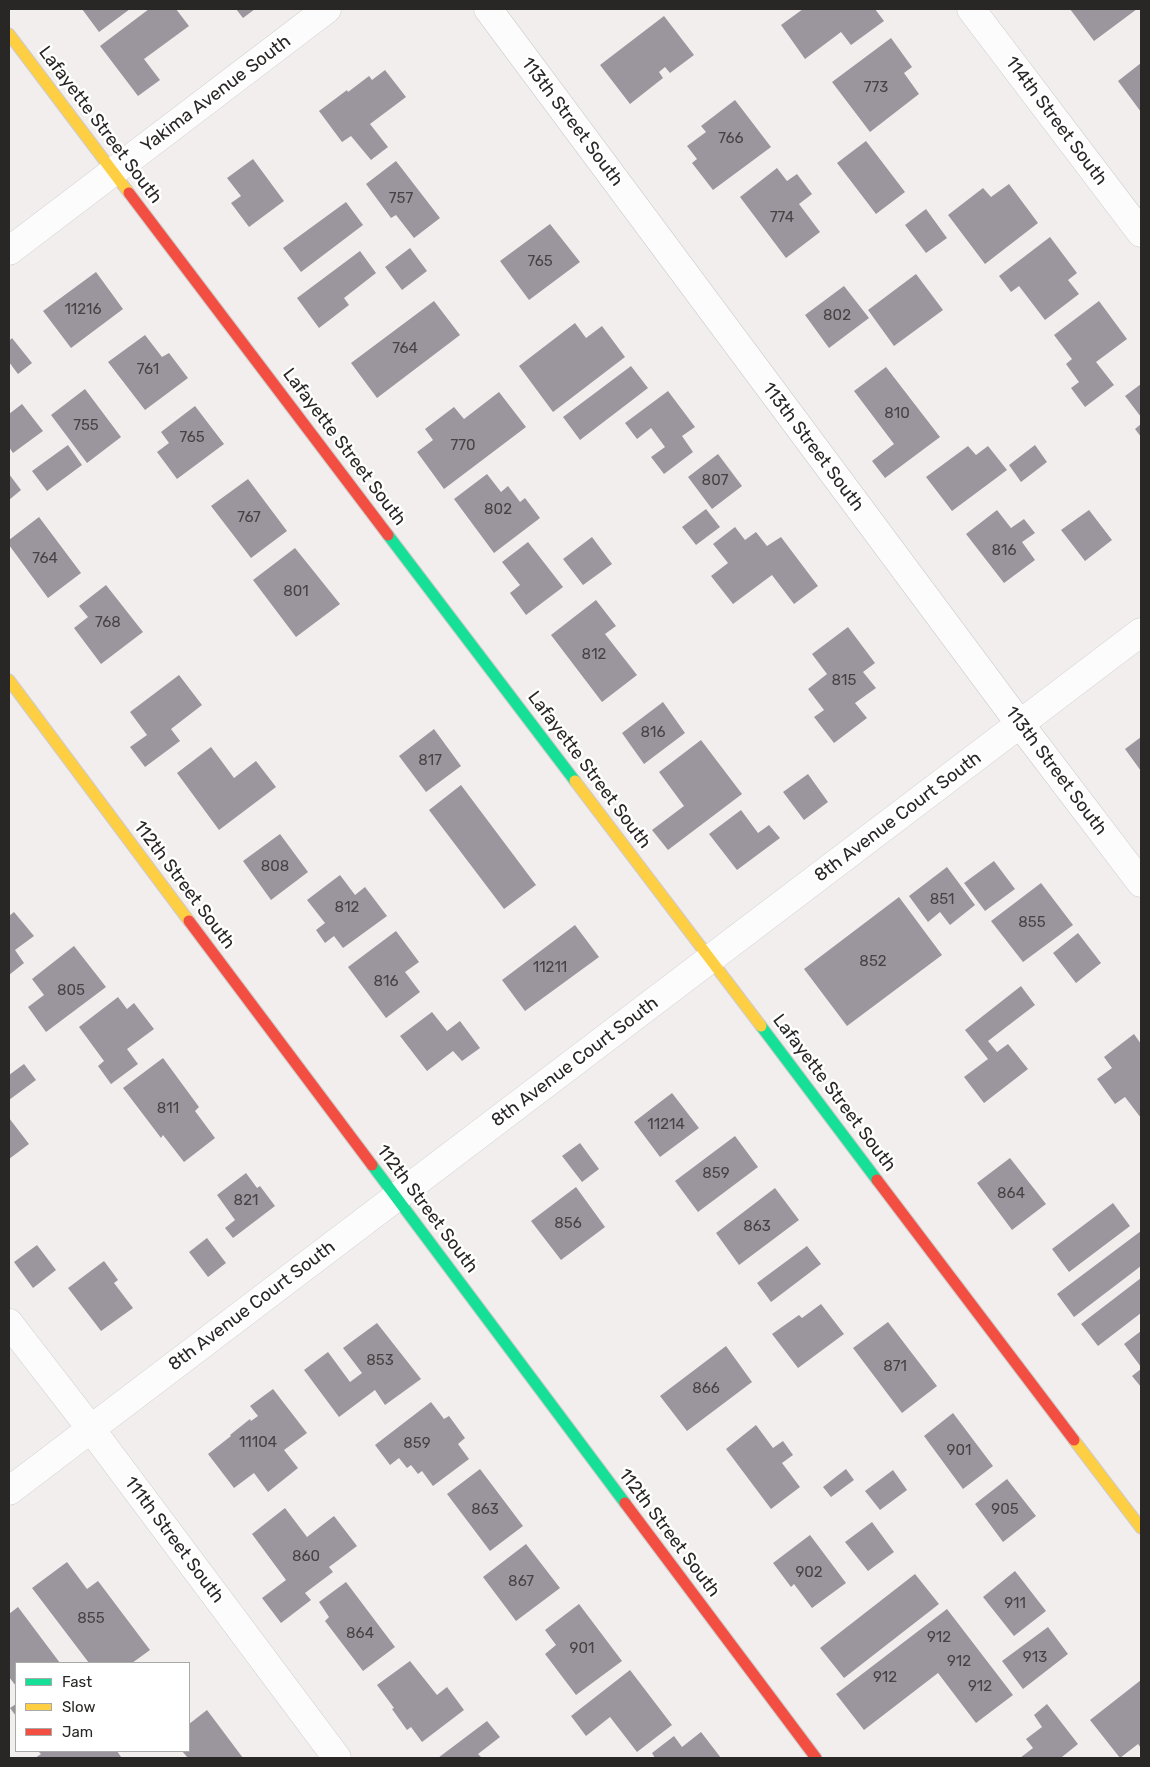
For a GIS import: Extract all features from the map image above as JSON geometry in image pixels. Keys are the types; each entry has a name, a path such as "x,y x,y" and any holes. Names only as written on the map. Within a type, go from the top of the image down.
{"street":[{"name":"Yakima Avenue South","path":"9,251 327,9"},
{"name":"113th Street South","path":"488,9 1020,724 1141,883"},
{"name":"114th Street South","path":"970,9 1141,233"},
{"name":"Lafayette Street South","path":"9,34 1141,1528"},
{"name":"8th Avenue Court South","path":"9,1491 1141,632"},
{"name":"112th Street South","path":"9,680 816,1758"},
{"name":"111th Street South","path":"9,1322 337,1758"}],"building":[{"path":"82,9 130,9 99,32"},
{"path":"149,9 176,9 189,26 144,59 160,80 138,96 100,46"},
{"path":"236,9 255,9 243,18"},
{"path":"803,9 875,9 884,21 851,45 841,32 805,59 781,25"},
{"path":"1070,9 1137,9 1094,41"},
{"path":"664,16 694,55 670,73 665,67 659,72 663,78 630,104 600,65"},
{"path":"891,38 912,67 904,73 919,94 870,132 832,82"},
{"path":"1141,63 1141,112 1118,81"},
{"path":"385,70 406,97 370,124 388,147 371,160 351,136 342,142 319,111 369,76 372,80"},
{"path":"735,100 771,147 713,190 692,163 697,159 687,146 706,132 701,126"},
{"path":"866,141 905,192 876,214 837,163"},
{"path":"253,159 284,201 249,227 231,203 241,196 227,178"},
{"path":"396,161 440,218 414,238 396,215 391,218 366,184"},
{"path":"777,168 787,181 797,174 812,194 799,204 820,232 786,258 740,197"},
{"path":"1009,184 1038,223 985,264 948,215 983,188 991,197"},
{"path":"346,202 363,225 301,272 283,248"},
{"path":"926,209 947,238 926,253 905,225"},
{"path":"550,224 580,262 529,300 500,261"},
{"path":"1050,237 1077,273 1068,280 1079,294 1045,320 1019,286 1011,292 999,276"},
{"path":"410,248 427,271 402,290 385,267"},
{"path":"360,251 376,273 344,298 349,305 319,328 297,298"},
{"path":"96,272 123,309 71,348 43,311"},
{"path":"916,274 943,310 894,346 868,310"},
{"path":"844,286 869,318 829,348 805,315"},
{"path":"434,301 460,335 377,398 351,363"},
{"path":"1099,301 1127,339 1096,362 1114,385 1085,407 1071,388 1079,382 1066,364 1072,359 1054,335"},
{"path":"575,323 586,338 602,326 625,357 553,412 519,366"},
{"path":"145,335 162,357 169,353 188,378 145,410 108,362"},
{"path":"12,338 32,363 18,374 9,362 9,341"},
{"path":"631,366 648,388 580,440 563,417"},
{"path":"886,367 940,437 885,478 872,461 894,444 854,391"},
{"path":"1141,384 1141,417 1125,396"},
{"path":"85,389 121,437 87,463 51,415"},
{"path":"668,391 695,427 682,436 693,452 664,474 651,457 665,447 651,428 637,439 625,423"},
{"path":"499,392 526,427 444,489 417,452 433,440 425,429 454,407 464,419"},
{"path":"22,404 43,431 13,453 9,447 9,414"},
{"path":"195,406 224,444 177,479 157,452 169,443 161,432"},
{"path":"1141,424 1141,437 1135,429"},
{"path":"68,445 82,465 47,491 32,471"},
{"path":"1035,445 1047,462 1021,482 1009,465"},
{"path":"968,446 976,455 988,446 1007,470 952,511 926,477"},
{"path":"718,454 742,486 712,509 688,477"},
{"path":"9,474 21,490 9,500"},
{"path":"487,474 501,492 508,486 520,502 525,498 540,518 494,553 454,499"},
{"path":"248,479 287,531 251,558 211,506"},
{"path":"706,509 720,527 696,545 682,527"},
{"path":"997,510 1011,528 1024,519 1035,533 1022,542 1035,560 1004,583 966,534"},
{"path":"1089,510 1112,540 1085,561 1061,530"},
{"path":"39,517 81,573 48,598 9,545 9,540"},
{"path":"735,527 745,540 756,532 767,546 781,537 818,586 794,604 772,575 733,604 711,576 728,563 713,544"},
{"path":"592,537 612,564 583,585 563,559"},
{"path":"528,542 563,587 526,615 510,593 520,585 502,562"},
{"path":"295,548 340,604 296,637 253,580"},
{"path":"106,585 143,632 101,664 74,628 88,617 79,606"},
{"path":"596,600 616,626 605,634 637,675 602,702 551,635"},
{"path":"848,627 875,663 863,672 876,688 855,703 867,718 834,743 814,717 824,710 808,689 827,674 812,654"},
{"path":"179,675 202,705 171,729 180,741 145,767 130,747 147,735 130,712"},
{"path":"663,702 685,733 644,764 622,733"},
{"path":"434,729 461,766 426,792 399,756"},
{"path":"1141,737 1141,771 1125,749"},
{"path":"701,740 742,794 668,850 652,830 684,806 659,772"},
{"path":"211,747 234,778 256,761 276,787 219,830 177,773"},
{"path":"808,774 828,802 804,820 783,792"},
{"path":"461,785 536,885 504,909 429,810"},
{"path":"741,810 758,833 769,825 780,838 737,870 709,834"},
{"path":"280,834 308,872 271,900 243,861"},
{"path":"994,861 1015,889 985,911 964,883"},
{"path":"947,867 975,905 950,925 940,912 928,922 909,896"},
{"path":"340,875 355,895 365,887 387,916 343,948 334,936 325,943 316,930 325,923 307,900"},
{"path":"1041,883 1073,925 1023,962 991,921"},
{"path":"899,897 942,955 847,1026 804,969"},
{"path":"14,912 34,936 15,950 24,963 9,975 9,916"},
{"path":"575,925 599,957 525,1011 502,980"},
{"path":"396,931 419,962 405,972 420,992 386,1018 348,967"},
{"path":"1078,933 1101,963 1076,983 1053,953"},
{"path":"74,946 106,987 46,1032 28,1007 44,995 32,979"},
{"path":"1021,986 1035,1005 988,1041 997,1052 1008,1044 1028,1069 984,1103 964,1077 988,1059 965,1030"},
{"path":"118,997 127,1009 134,1003 154,1029 127,1049 138,1064 111,1084 98,1066 104,1061 79,1027"},
{"path":"432,1012 447,1031 460,1021 480,1048 462,1061 453,1051 427,1071 400,1036"},
{"path":"1134,1034 1141,1044 1141,1118 1125,1097 1115,1104 1097,1079 1112,1068 1104,1057"},
{"path":"163,1058 199,1107 195,1111 215,1138 184,1162 163,1135 161,1138 123,1088"},
{"path":"24,1064 36,1080 9,1100 9,1075"},
{"path":"672,1093 699,1128 660,1157 634,1122"},
{"path":"9,1118 29,1144 9,1159"},
{"path":"735,1136 758,1167 698,1212 675,1181"},
{"path":"580,1143 599,1169 582,1182 562,1156"},
{"path":"1010,1158 1046,1204 1012,1230 977,1183"},
{"path":"246,1173 257,1188 260,1186 275,1206 233,1238 225,1228 235,1220 217,1195"},
{"path":"576,1187 605,1227 561,1260 531,1221"},
{"path":"775,1188 799,1220 739,1265 716,1233"},
{"path":"1113,1203 1130,1226 1069,1272 1052,1249"},
{"path":"1141,1231 1141,1266 1074,1317 1057,1294"},
{"path":"207,1238 226,1263 208,1277 189,1252"},
{"path":"37,1245 56,1270 33,1288 14,1262"},
{"path":"807,1246 821,1264 771,1302 757,1283"},
{"path":"104,1261 118,1280 114,1283 133,1308 101,1331 68,1288"},
{"path":"1141,1278 1141,1313 1098,1346 1081,1324"},
{"path":"821,1304 844,1334 798,1368 772,1334 799,1315 802,1318"},
{"path":"888,1322 937,1386 902,1413 853,1348"},
{"path":"377,1323 421,1379 385,1405 375,1390 339,1417 304,1370 328,1352 350,1382 362,1373 343,1348"},
{"path":"1141,1331 1141,1367 1124,1344"},
{"path":"726,1346 752,1382 687,1431 660,1396"},
{"path":"1141,1369 1141,1387 1132,1376"},
{"path":"273,1389 307,1433 284,1450 298,1468 268,1492 254,1473 234,1488 208,1454 250,1419 251,1421 258,1416 250,1406"},
{"path":"431,1402 444,1419 449,1416 465,1438 458,1444 469,1459 433,1486 422,1471 418,1474 411,1465 407,1468 399,1458 390,1465 375,1445"},
{"path":"953,1413 993,1466 963,1489 924,1436"},
{"path":"756,1425 773,1448 783,1441 793,1455 782,1463 800,1487 771,1509 726,1449"},
{"path":"480,1469 523,1526 490,1551 447,1494"},
{"path":"846,1469 854,1480 831,1497 823,1487"},
{"path":"893,1470 907,1490 880,1510 865,1491"},
{"path":"1007,1479 1036,1516 1003,1542 975,1504"},
{"path":"285,1508 307,1537 334,1516 357,1546 329,1567 333,1572 305,1593 311,1600 281,1623 262,1598 286,1580 252,1534"},
{"path":"872,1522 894,1552 868,1571 845,1542"},
{"path":"810,1535 846,1583 812,1608 794,1584 791,1587 773,1563"},
{"path":"526,1544 560,1588 516,1621 483,1577"},
{"path":"67,1562 87,1589 98,1581 150,1650 133,1662 88,1662 32,1588"},
{"path":"1015,1571 1046,1611 1014,1636 983,1597"},
{"path":"915,1574 939,1604 844,1678 820,1648"},
{"path":"346,1582 395,1647 363,1671 325,1621 329,1617 319,1602"},
{"path":"579,1604 622,1661 576,1695 545,1654 556,1645 545,1630"},
{"path":"18,1607 59,1662 15,1662 15,1685 9,1677 9,1614"},
{"path":"947,1609 1013,1695 976,1723 938,1673 864,1730 836,1694"},
{"path":"1048,1627 1068,1654 1023,1689 1002,1661"},
{"path":"410,1661 437,1695 447,1687 464,1710 422,1742 411,1727 407,1730 377,1685"},
{"path":"630,1670 672,1725 637,1752 610,1717 586,1736 571,1716"},
{"path":"1141,1680 1141,1748 1138,1744 1120,1758 1090,1720"},
{"path":"1047,1704 1078,1744 1062,1757 1064,1758 1020,1758 1033,1748 1026,1739 1042,1727 1034,1715"},
{"path":"15,1705 15,1715 10,1708"},
{"path":"207,1710 243,1758 188,1758 183,1752 190,1752 190,1723"},
{"path":"487,1721 500,1737 478,1754 482,1758 438,1758"},
{"path":"701,1732 721,1758 655,1758 652,1753 674,1736 682,1747"},
{"path":"39,1752 118,1752 121,1757 35,1758 41,1754"}],"traffic: fast":[{"path":"388,535 575,781"},
{"path":"761,1026 877,1180"},
{"path":"372,1165 625,1503"}],"traffic: slow":[{"path":"9,34 129,193"},
{"path":"9,680 189,921"},
{"path":"575,781 761,1026"},
{"path":"1074,1440 1141,1528"}],"traffic: jam":[{"path":"129,193 388,535"},
{"path":"189,921 372,1165"},
{"path":"877,1180 1074,1440"},
{"path":"625,1503 816,1758"}]}
